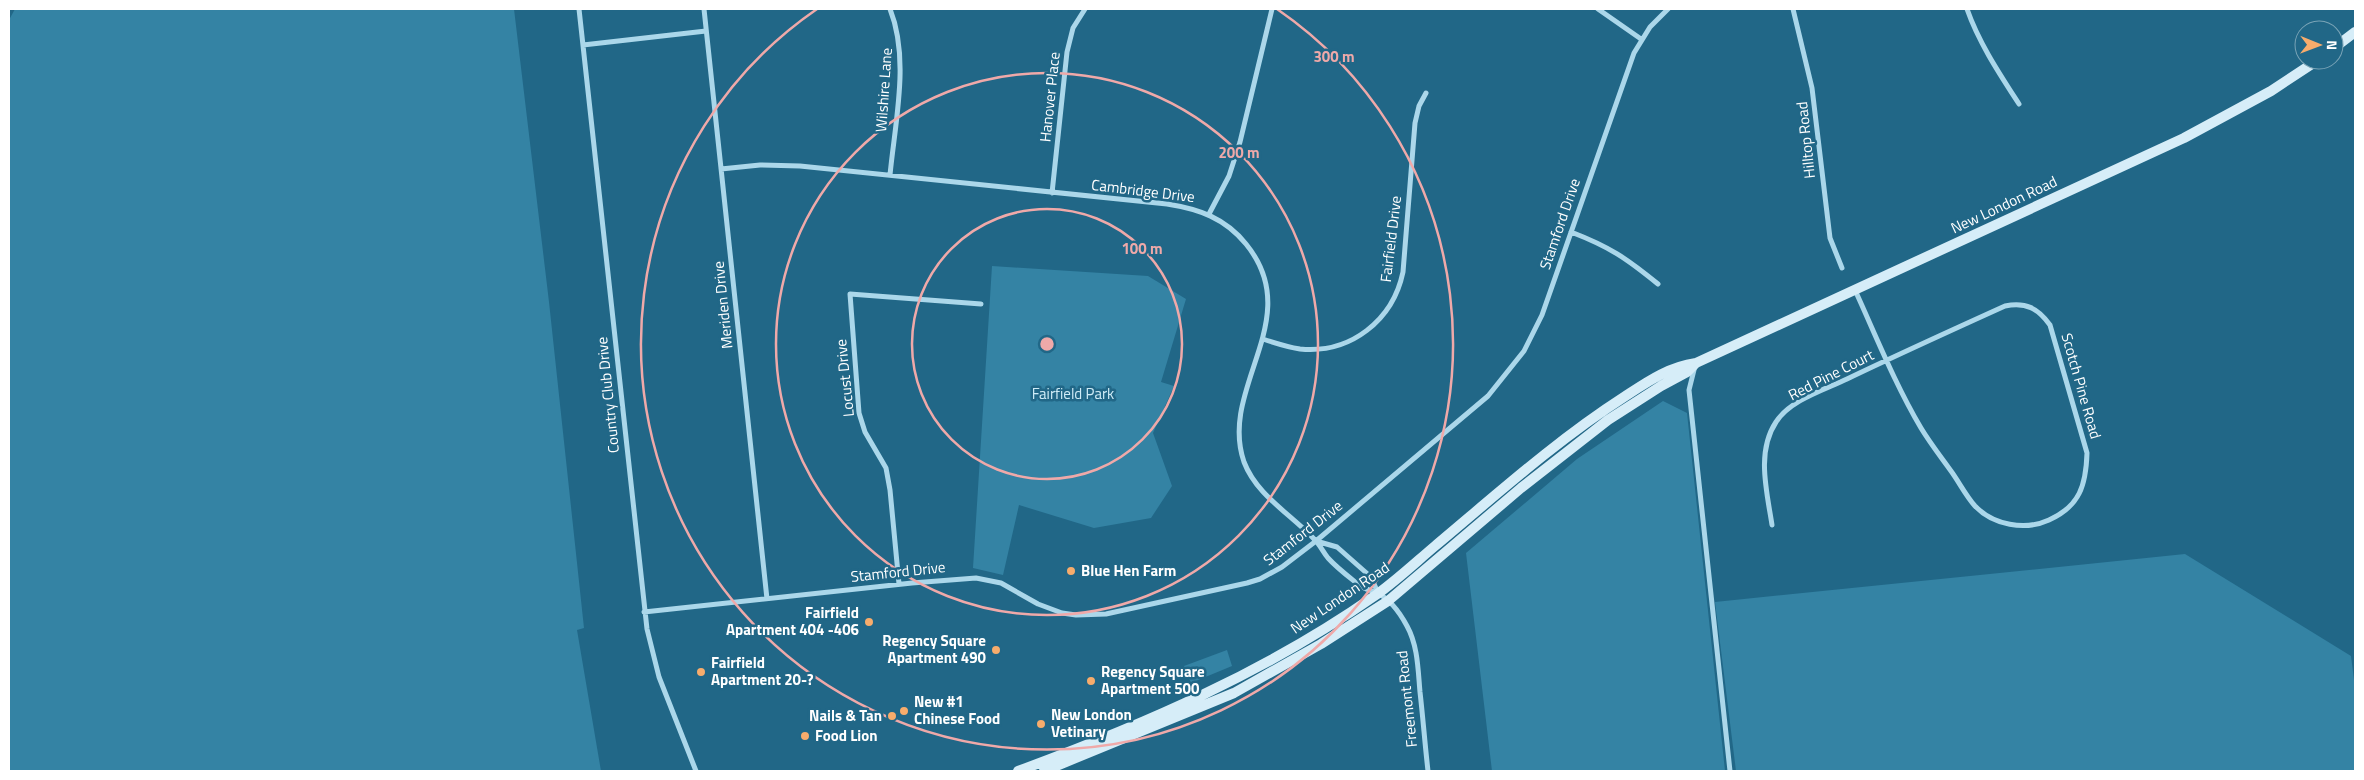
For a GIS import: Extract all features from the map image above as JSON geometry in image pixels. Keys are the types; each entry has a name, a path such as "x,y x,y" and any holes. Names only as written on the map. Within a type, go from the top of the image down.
{"main road":[{"path":"2344,40 2355,32"},
{"name":"New London Road","path":"1018,771 1170,711 1235,680 1312,637 1378,593 1599,413 1652,379 1678,366 1696,363 2184,138 2271,92 2303,70"},
{"name":"New London Road","path":"1044,771 1180,717 1241,690 1321,644 1388,601 1521,488 1608,420 1660,386 1687,372 1696,363"}],"street":[{"name":"Country Club Drive","path":"579,9 644,612 650,647 659,677 696,771"},
{"name":"Meriden Drive","path":"704,9 767,599"},
{"name":"Wilshire Lane","path":"890,9 899,35 901,65 890,175"},
{"name":"Hanover Place","path":"1052,193 1068,46 1072,28 1084,9"},
{"path":"1209,214 1229,176 1240,142 1272,9"},
{"path":"1598,9 1641,39"},
{"name":"Stamford Drive","path":"644,612 899,584 976,578 1001,583 1050,610 1076,615 1106,614 1260,579 1282,566 1316,541 1475,408 1498,385 1524,351 1534,333 1617,98 1641,39 1668,9"},
{"name":"Hilltop Road","path":"1793,9 1812,88 1830,238 1842,268"},
{"path":"1967,9 1978,36 1994,66 2019,104"},
{"path":"583,45 706,31"},
{"name":"Fairfield Drive","path":"1263,339 1300,349 1336,346 1367,331 1391,306 1401,284 1403,272 1414,123 1419,106 1426,93"},
{"name":"Cambridge Drive","path":"721,169 783,165 1167,204 1191,208 1209,214 1241,238 1262,270 1268,309 1263,339 1241,416 1240,440 1244,461 1261,490 1316,541 1328,558 1361,587 1378,593 1388,601"},
{"path":"1571,232 1606,246 1626,258 1658,284"},
{"name":"Scotch Pine Road","path":"1854,290 1887,360 1921,429 1976,506 1994,519 2014,525 2028,526 2043,523 2059,516 2073,504 2086,475 2087,453 2050,325 2042,313 2031,306 2018,304 2006,306 1887,360"},
{"name":"Locust Drive","path":"899,584 886,468 865,432 859,413 850,294 981,304"},
{"name":"Red Pine Court","path":"1772,525 1763,463 1768,440 1776,421 1794,405 1887,360"},
{"path":"1696,363 1689,390 1730,771"},
{"name":"Cambridge Drive","path":"1316,541 1337,547 1371,577 1378,593"},
{"name":"Freemont Road","path":"1388,601 1407,626 1414,645 1428,771"}],"green space":[{"path":"15,9 514,9 549,302 584,628 577,630 601,771 9,771 9,20"},
{"name":"Fairfield Park","path":"992,266 1148,276 1186,299 1161,382 1174,386 1153,433 1172,486 1151,518 1094,528 1019,505 1003,575 973,568"},
{"path":"1663,401 1687,413 1725,771 1492,771 1466,553 1577,459"},
{"path":"2185,554 2351,656 2355,688 2355,771 1736,771 1715,602"},
{"path":"1227,650 1232,666 1191,683 1184,666"}],"place":[{"name":"Blue Hen Farm","path":"1071,571"},
{"name":"Fairfield Apartment 404 -406","path":"869,622"},
{"name":"Regency Square Apartment 490","path":"996,650"},
{"name":"Fairfield Apartment 20-?","path":"701,672"},
{"name":"Regency Square Apartment 500","path":"1091,681"},
{"name":"New #1 Chinese Food","path":"904,711"},
{"name":"Nails & Tan","path":"892,716"},
{"name":"New London Vetinary","path":"1041,724"},
{"name":"Food Lion","path":"805,736"}]}
